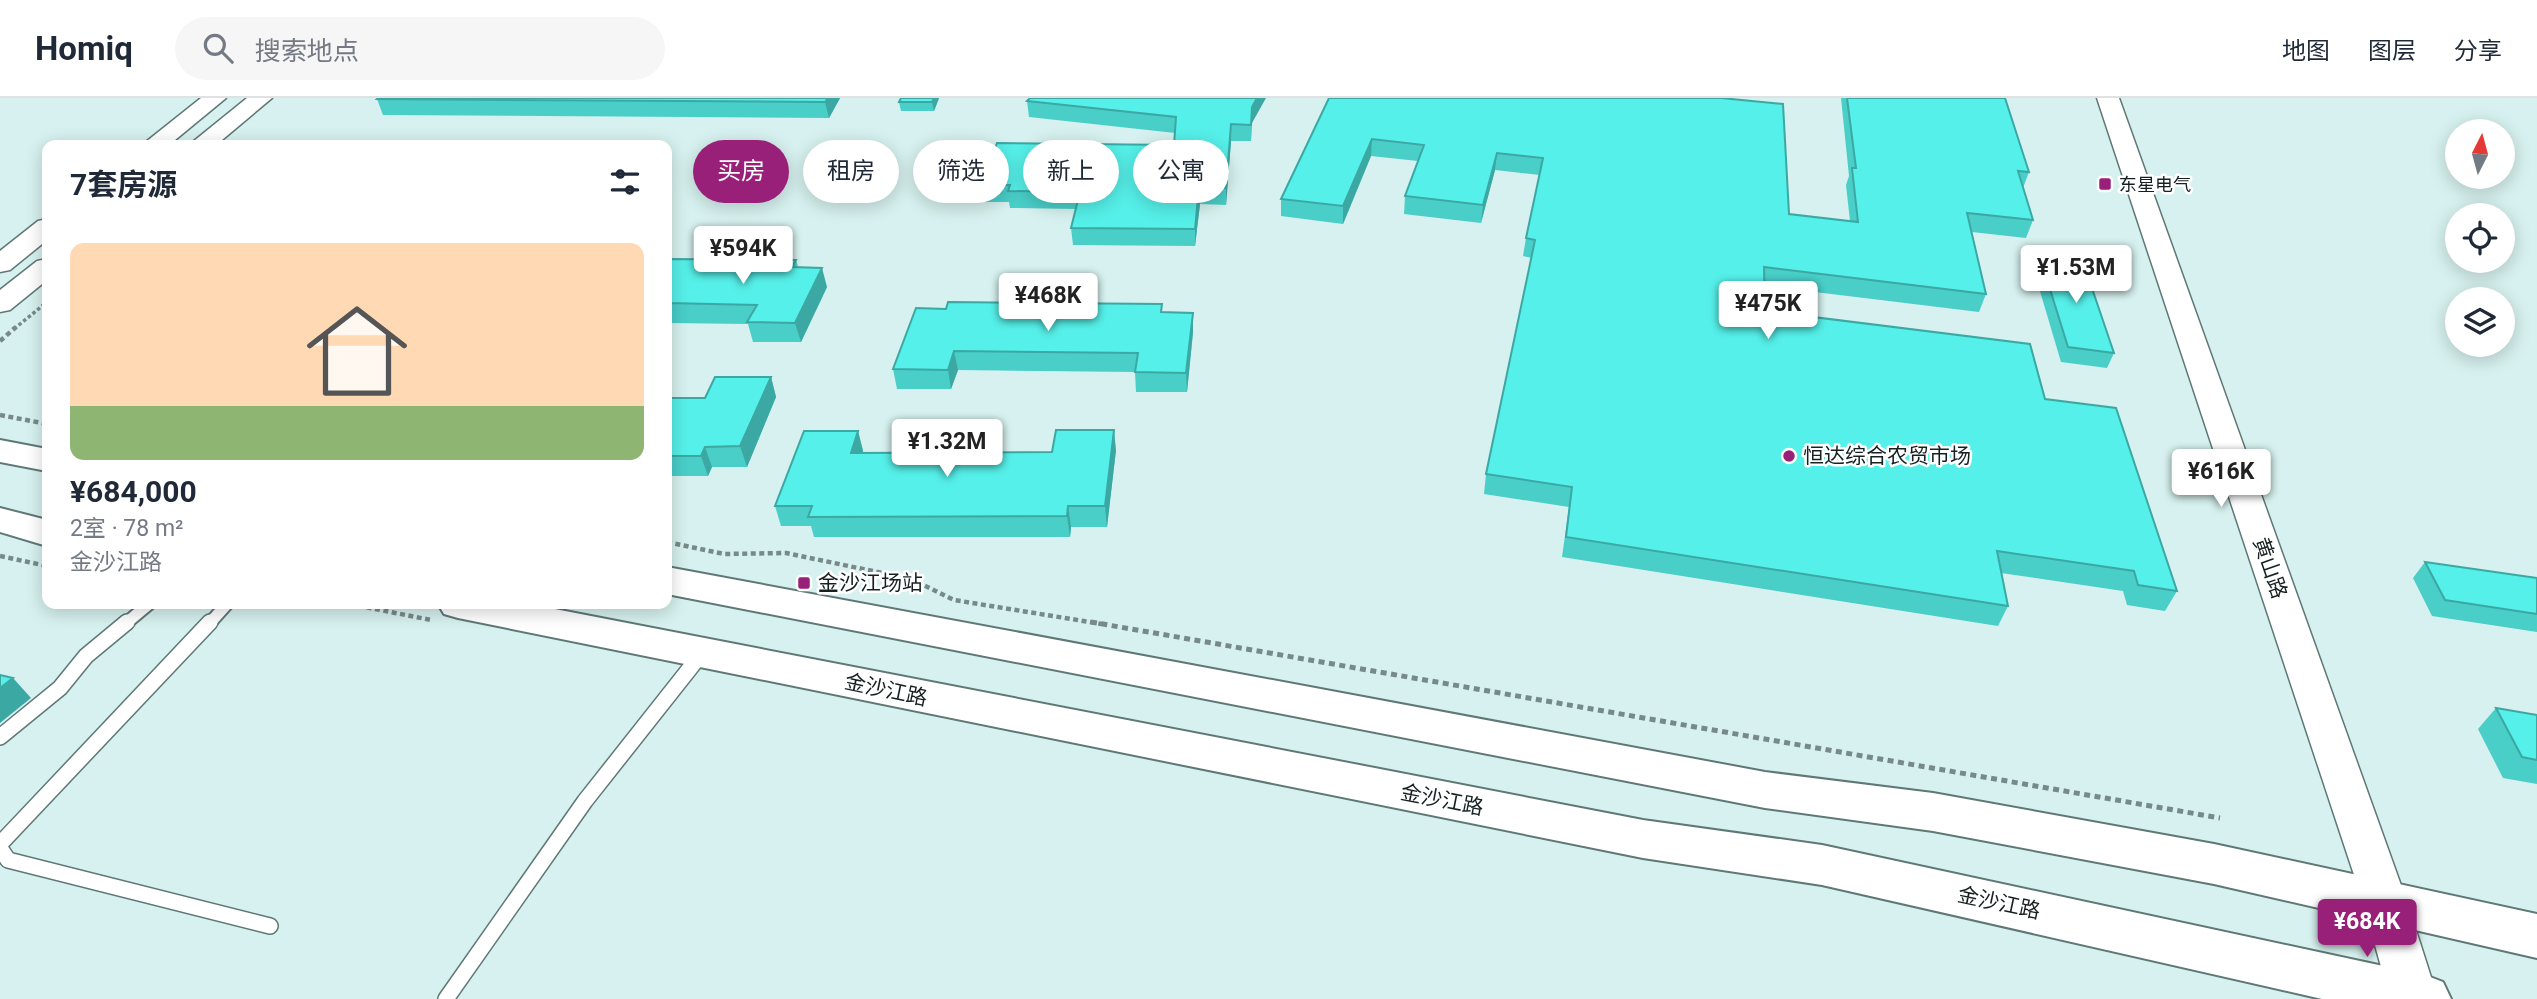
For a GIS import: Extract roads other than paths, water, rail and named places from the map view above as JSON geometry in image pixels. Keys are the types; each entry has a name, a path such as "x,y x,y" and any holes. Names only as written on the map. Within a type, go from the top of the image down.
{"main road":[{"path":"0,451 42,459"},
{"path":"672,581 1765,790 1933,812 2214,864 2537,936"},
{"name":"金沙江路","path":"483,609 1643,839 1822,865 2417,998"}],"street":[{"path":"160,140 215,98"},
{"path":"207,140 261,98"},
{"name":"黄山路","path":"2108,98 2417,998"},
{"path":"0,264 42,232"},
{"path":"0,304 42,271"}],"lane":[{"path":"0,737 60,688 86,656 143,609"},
{"path":"222,609 0,846 8,860 270,926"},
{"path":"446,999 578,811 702,652"}],"place":[{"name":"东星电气","path":"2105,184"},
{"name":"恒达综合农贸市场","path":"1789,456"},
{"name":"金沙江场站","path":"804,583"}]}
